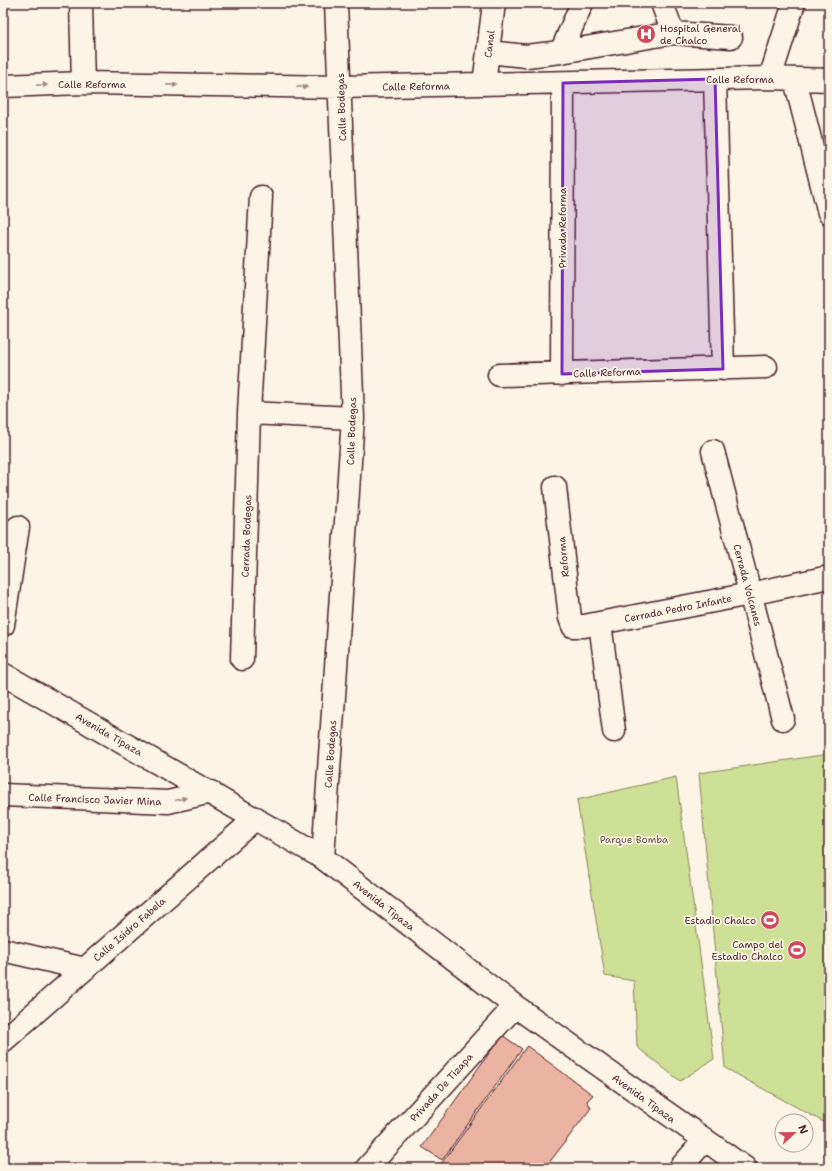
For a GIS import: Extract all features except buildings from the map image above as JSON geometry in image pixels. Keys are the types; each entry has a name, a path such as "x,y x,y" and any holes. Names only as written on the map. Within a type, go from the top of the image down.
{"street":[{"path":"81,3 83,83"},
{"name":"Calle Bodegas","path":"323,858 353,418 341,87 336,3"},
{"name":"Canal","path":"484,84 494,3"},
{"path":"561,52 582,3"},
{"path":"662,3 673,32"},
{"path":"770,78 794,3"},
{"path":"488,52 526,56 561,52 673,32 731,37"},
{"name":"Calle Reforma","path":"3,86 83,83 341,87 770,78 829,80"},
{"path":"714,79 723,369"},
{"path":"795,80 829,213"},
{"name":"Privada Reforma","path":"562,374 563,83"},
{"name":"Cerrada Bodegas","path":"242,659 250,413 261,197"},
{"name":"Calle Reforma","path":"499,375 766,367"},
{"path":"250,413 353,418"},
{"name":"Cerrada Volcanes","path":"713,451 783,719"},
{"name":"Reforma","path":"555,487 570,618 573,626"},
{"path":"3,626 18,527"},
{"name":"Cerrada Pedro Infante","path":"573,626 600,623 750,594 829,576"},
{"path":"600,623 614,731"},
{"name":"Avenida Tipaza","path":"3,674 211,792 323,858 514,1006 704,1141 745,1168"},
{"name":"Calle Francisco Javier Mina","path":"3,795 168,802 211,792"},
{"name":"Calle Isidro Fabela","path":"3,1041 256,818"},
{"path":"3,950 85,969"},
{"name":"Privada De Tizapa","path":"367,1168 514,1006"},
{"path":"680,1168 704,1141"}],"highlighted area":[{"path":"715,79 723,369 562,374 563,83"}],"green space":[{"name":"Estadio Chalco","path":"829,754 829,1125 814,1117 814,1113 807,1113 725,1068 699,773"},
{"name":"Parque Bomba","path":"676,777 714,1059 680,1081 637,1047 634,981 605,976 577,800"}],"place":[{"name":"Hospital General de Chalco","path":"646,34"},
{"name":"Estadio Chalco","path":"770,920"},
{"name":"Campo del Estadio Chalco","path":"797,950"}]}
